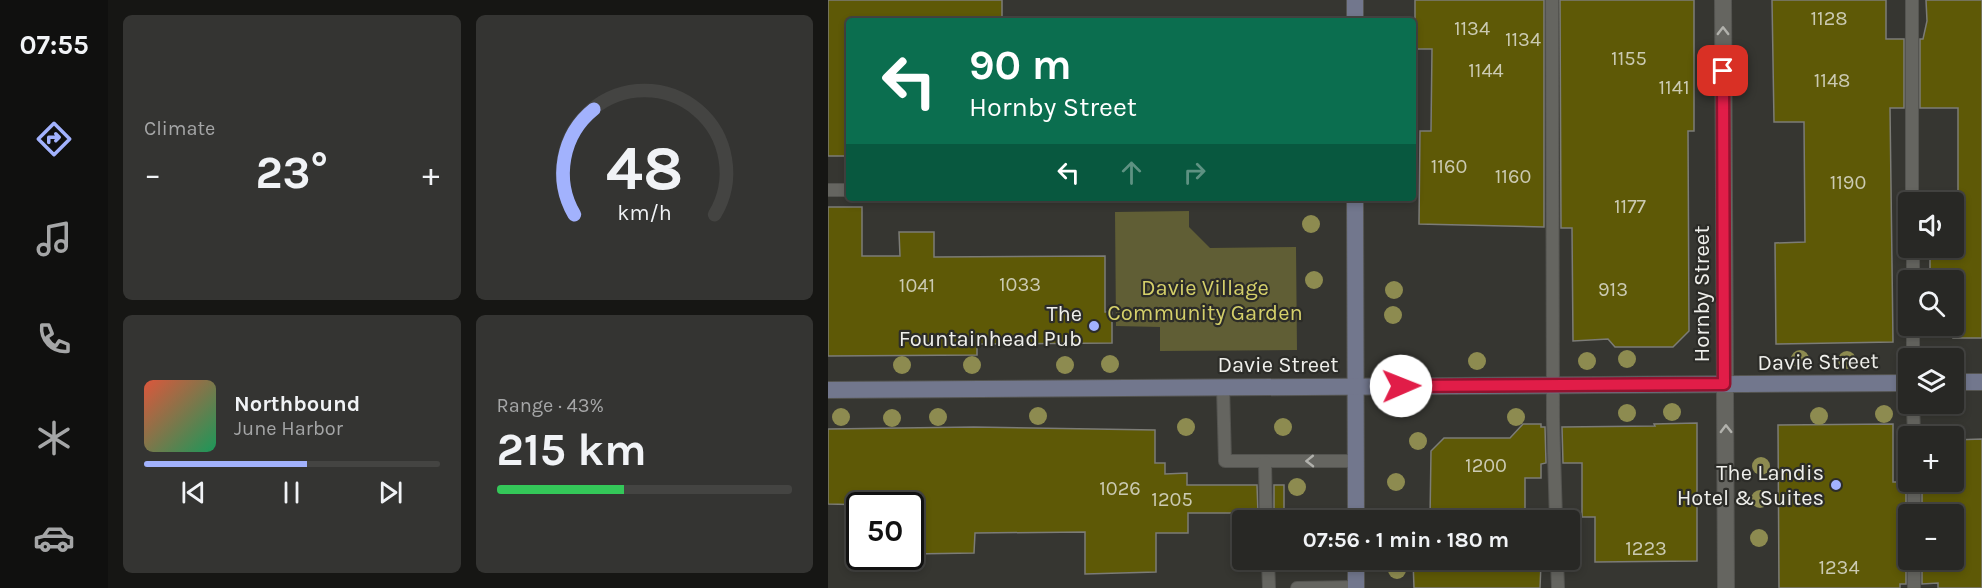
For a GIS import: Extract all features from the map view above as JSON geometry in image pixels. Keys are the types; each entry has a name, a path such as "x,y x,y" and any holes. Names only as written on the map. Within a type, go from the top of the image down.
{"main road":[{"path":"1355,0 1355,18"},
{"path":"1355,201 1356,510"},
{"path":"1964,382 1982,382"},
{"name":"Davie Street","path":"828,390 1898,383"},
{"path":"1356,570 1356,587"}],"street":[{"name":"Hornby Street","path":"1723,0 1726,588"}],"lane":[{"path":"1552,0 1553,385 1556,510"},
{"path":"1912,0 1912,192"},
{"path":"828,190 846,190"},
{"path":"1223,387 1225,461 1356,461"},
{"path":"1264,462 1266,510"},
{"path":"1268,570 1269,588"},
{"path":"1557,570 1558,588"},
{"path":"1914,570 1914,588"},
{"path":"1297,588 1356,587"}],"green space":[{"name":"Davie Village Community Garden","path":"1189,211 1189,227 1210,248 1296,247 1297,350 1160,351 1160,327 1116,326 1115,212"}],"building":[{"path":"828,0 1002,0 1002,18 846,18 846,156 828,156"},
{"path":"1415,0 1544,0 1544,227 1419,224 1420,131 1431,131 1432,49 1416,49"},
{"path":"1560,0 1694,0 1694,131 1688,131 1689,331 1673,347 1615,347 1608,339 1573,341 1572,228 1561,228"},
{"path":"1772,0 1886,0 1886,39 1904,39 1904,108 1890,108 1893,342 1776,344 1775,243 1805,242 1804,122 1774,122"},
{"path":"1926,0 1982,0 1982,338 1953,338 1953,336 1964,336 1964,270 1930,270 1930,258 1964,258 1964,192 1958,192 1958,108 1920,108 1920,39 1923,39 1927,21"},
{"path":"828,207 862,207 862,256 900,256 899,232 934,232 934,257 1105,256 1105,312 1112,312 1112,343 977,344 977,355 828,356"},
{"path":"1697,423 1697,561 1595,562 1595,517 1582,517 1582,463 1563,463 1562,427"},
{"path":"1523,424 1541,424 1541,427 1545,427 1546,463 1541,464 1541,478 1525,478 1525,510 1430,510 1431,451 1444,438 1510,438"},
{"name":"The Landis Hotel & Suites","path":"1893,424 1893,482 1898,482 1898,492 1906,492 1906,504 1898,504 1898,570 1906,570 1906,584 1900,584 1900,588 1779,588 1778,425"},
{"path":"974,427 1155,430 1155,463 1165,463 1165,474 1187,473 1187,485 1257,485 1258,510 1232,510 1232,513 1188,513 1188,533 1156,533 1156,572 1085,574 1085,532 975,533 974,553 924,554 924,492 846,492 846,504 828,504 828,429"},
{"path":"1982,439 1982,588 1938,588 1938,583 1922,584 1922,570 1964,570 1964,504 1922,504 1922,492 1964,492 1964,440"},
{"path":"1274,485 1284,485 1284,510 1274,510"},
{"path":"1413,570 1541,570 1540,588 1414,588"}],"place":[{"name":"The Fountainhead Pub","path":"1094,326"},
{"name":"The Landis Hotel & Suites","path":"1836,485"}],"route":[{"path":"1401,386 1724,384 1723,71"}]}
